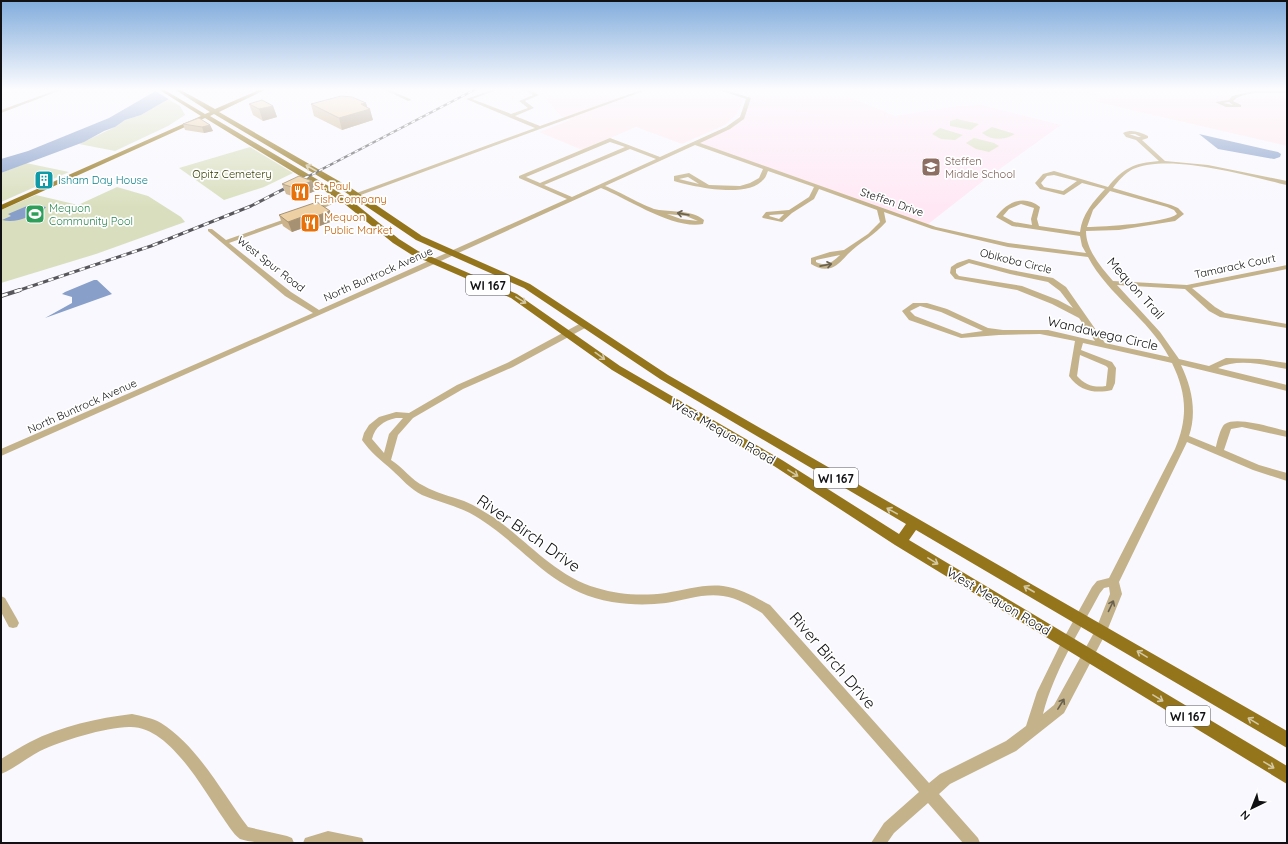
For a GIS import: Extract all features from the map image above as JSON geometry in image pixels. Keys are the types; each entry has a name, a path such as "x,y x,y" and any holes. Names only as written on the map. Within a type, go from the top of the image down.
{"main road":[{"path":"1,205 164,128"},
{"path":"1,208 165,128"},
{"name":"West Mequon Road","path":"226,128 344,199 396,241 415,253 514,296 616,368 778,464 900,541 1287,776"},
{"name":"West Mequon Road","path":"243,128 356,195 434,247 452,253 527,286 641,363 914,524 1101,630 1287,740"},
{"path":"267,153 280,150"},
{"path":"699,418 713,406"},
{"path":"900,541 914,524"}],"street":[{"path":"315,210 338,203 344,199 539,128"},
{"name":"North Buntrock Avenue","path":"1,453 434,262 661,159 724,128"},
{"path":"1138,139 1163,162"},
{"path":"571,199 521,177 610,140 661,159"},
{"name":"Steffen Drive","path":"695,143 934,228 972,238 1042,250 1089,255"},
{"path":"540,185 630,147"},
{"path":"548,189 636,150"},
{"name":"Mequon Trail","path":"878,843 889,828 945,779 1011,746 1059,709 1101,630 1116,594 1113,582 1184,437 1189,409 1186,393 1176,362 1166,345 1153,328 1100,272 1089,255 1084,231 1089,209 1132,167 1163,162 1193,165 1287,183"},
{"path":"707,186 718,189 749,186 762,179 766,169"},
{"path":"1036,227 1034,219 1037,207 1027,202 1017,201 1009,205 999,216 1012,224 1036,227 1084,231 1175,219 1181,214 1176,209 1169,206 1054,173 1045,176 1038,183 1042,188 1064,193 1080,181"},
{"path":"600,186 659,212 693,224 701,223 701,220 695,216 659,212"},
{"path":"790,212 812,198 817,187"},
{"path":"846,252 870,235 883,222 880,209"},
{"path":"224,242 299,216"},
{"name":"West Spur Road","path":"210,230 288,294 318,313"},
{"name":"Obikoba Circle","path":"1082,316 1055,302 1019,288 957,278 953,273 953,268 959,264 969,261 1010,272 1050,280 1064,289 1103,346"},
{"name":"Tamarack Court","path":"1112,283 1187,287 1287,266"},
{"name":"Tamarack Court","path":"1187,287 1212,310 1223,315 1287,326"},
{"name":"Wandawega Circle","path":"1001,332 987,330 933,307 920,304 912,306 906,311 912,318 961,336 1038,330 1287,388"},
{"path":"386,461 394,434 410,416 460,387 510,365 584,325"},
{"path":"1077,351 1109,364 1112,368 1111,383 1109,388 1094,390 1076,381 1073,376 1077,351 1079,340"},
{"path":"1210,369 1226,361 1287,366"},
{"name":"River Birch Drive","path":"410,416 393,415 383,418 374,424 368,432 366,440 386,461 391,463 400,475 418,488 473,510 494,524 559,578 593,592 615,597 641,599 664,598 702,591 733,593 766,610 973,843"},
{"path":"1219,452 1227,426 1242,424 1287,434"},
{"path":"1184,437 1256,468 1287,477"},
{"path":"1032,729 1041,696 1067,643 1101,584 1113,582"},
{"path":"1,601 13,623"},
{"path":"1,768 36,746 63,735 108,722 132,720 156,728 175,741 194,763 244,833 287,843"},
{"path":"310,843 328,838 357,843"}],"shaded area":[{"path":"548,128 633,128 582,150 539,132"},
{"path":"640,128 717,128 682,144"},
{"name":"Steffen Middle School","path":"727,128 1056,128 983,181 927,225 695,143"},
{"path":"1211,128 1287,128 1287,146"}],"green space":[{"path":"112,128 163,128 115,151 79,144"},
{"path":"941,128 963,135 955,140 941,139 932,134"},
{"path":"990,128 997,128 1015,134 1007,138 998,139 986,136 982,133"},
{"path":"974,138 994,143 999,146 989,152 976,149 966,143"},
{"name":"Opitz Cemetery","path":"250,147 293,173 264,187 224,200 179,168"},
{"path":"26,163 69,172 1,202 1,173"},
{"path":"117,187 148,196 181,217 185,222 96,254 1,283 1,210 36,195 78,205"}],"water":[{"path":"84,128 111,128 84,142 1,173 1,159 28,151"},
{"path":"1199,134 1278,152 1281,154 1280,157 1274,159 1218,149"},
{"path":"36,205 46,207 44,210 23,219 13,221 2,220 11,216 8,214 27,206"},
{"path":"97,280 112,294 45,318 72,303 72,297 62,294"}],"building":[{"path":"299,176 312,181 295,188 282,184"},
{"path":"317,202 330,211 314,217 310,214 288,222 279,215"}],"railway":[{"path":"305,178 400,128"},
{"path":"20,290 151,246 251,206 307,177"},
{"path":"1,296 20,290"}],"place":[{"name":"Steffen Middle School","path":"931,167"},
{"name":"Isham Day House","path":"44,180"},
{"name":"St. Paul Fish Company","path":"300,192"},
{"name":"Mequon Community Pool","path":"35,214"},
{"name":"Mequon Public Market","path":"310,223"}]}
